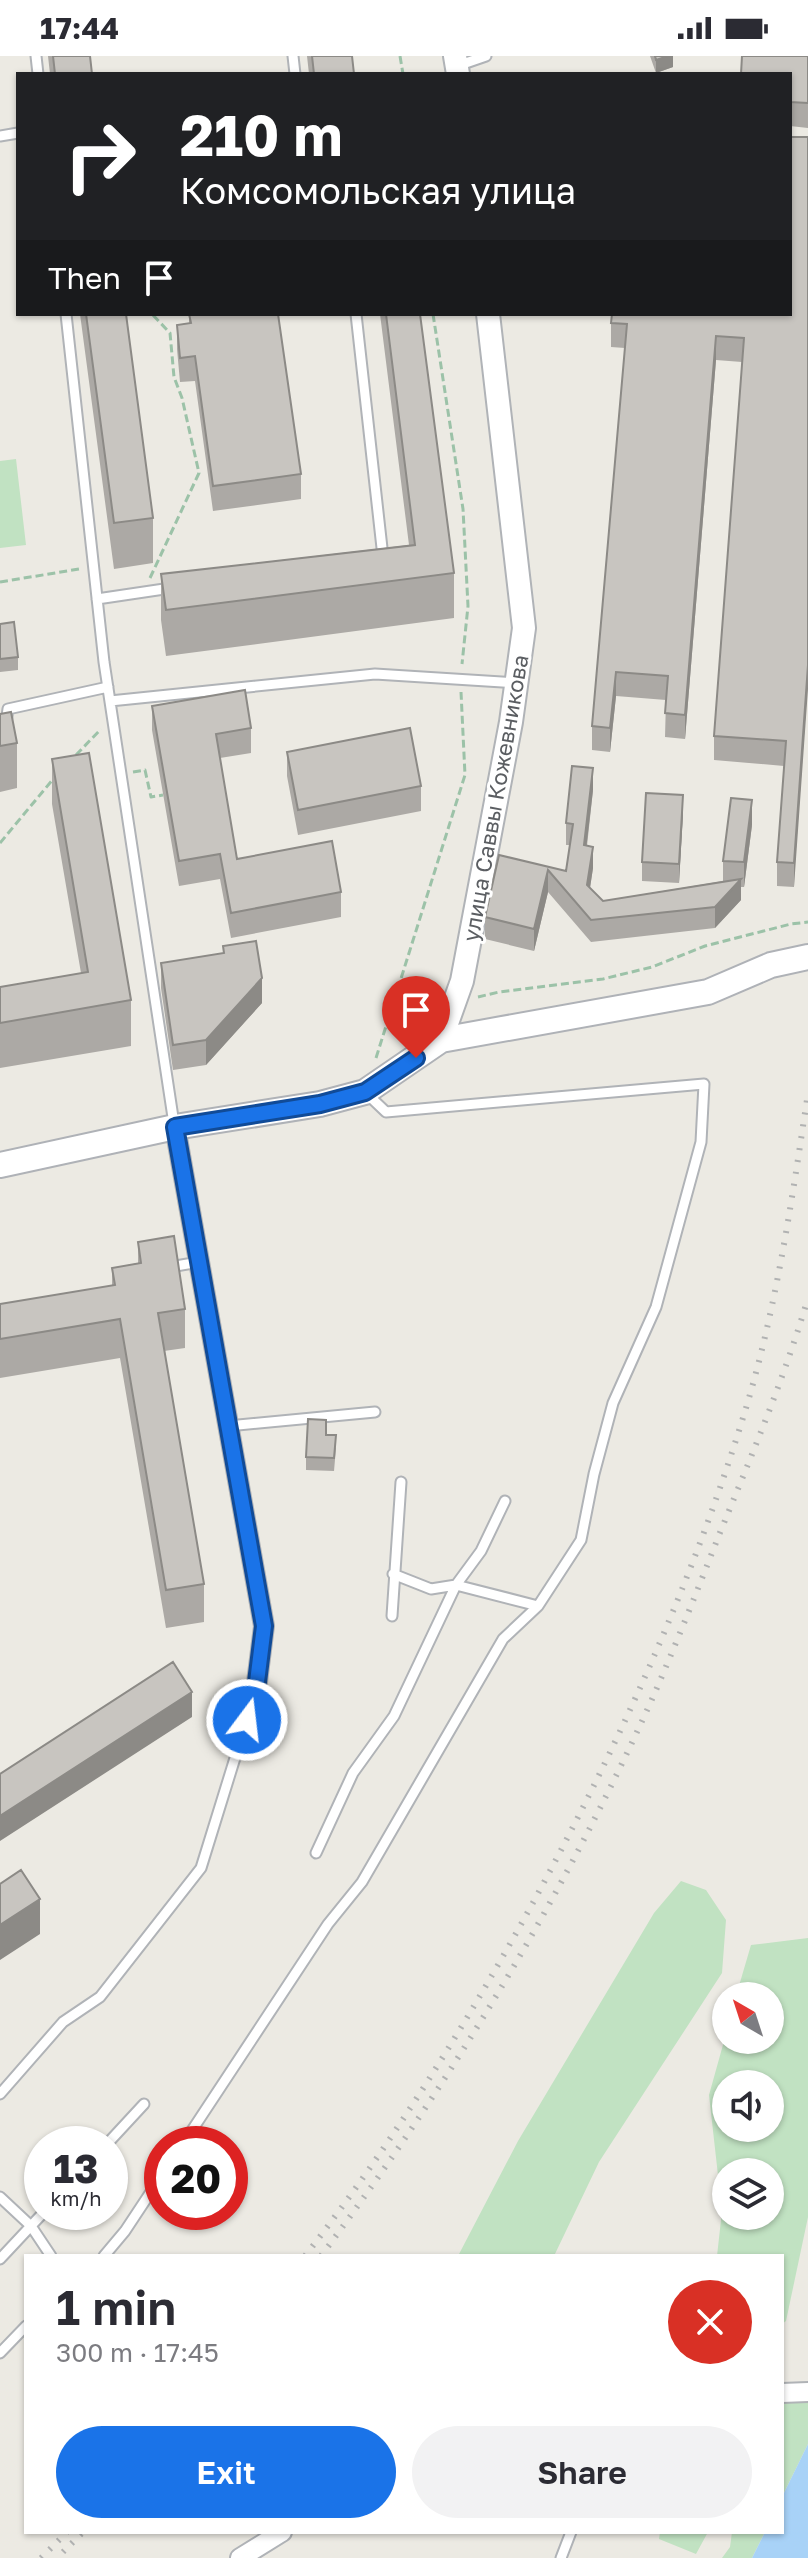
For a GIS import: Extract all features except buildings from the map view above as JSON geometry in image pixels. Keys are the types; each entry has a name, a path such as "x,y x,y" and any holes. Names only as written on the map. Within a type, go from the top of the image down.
{"main road":[{"path":"0,1165 175,1127 320,1104 365,1092 441,1040 708,992 771,965 808,957"}],"street":[{"name":"улица Саввы Кожевникова","path":"441,1040 462,981 517,683 524,628 488,316"},
{"path":"175,1127 264,1626 256,1690"},
{"path":"784,2393 808,2392"},
{"path":"240,2558 279,2534"}],"lane":[{"path":"457,65 486,56"},
{"path":"66,316 112,717 175,1127"},
{"path":"356,316 383,557 368,560"},
{"path":"97,599 188,586"},
{"path":"110,701 375,674 517,683"},
{"path":"5,736 8,709 108,687"},
{"path":"195,2126 328,1924 362,1882 503,1639 538,1606 581,1540 613,1403 656,1307 701,1142 704,1084 386,1112 365,1092"},
{"path":"158,1269 199,1262"},
{"path":"228,1426 375,1412"},
{"path":"392,1616 401,1482"},
{"path":"316,1853 353,1773 394,1716 456,1585 481,1551 505,1501"},
{"path":"393,1574 431,1589 456,1585 538,1606"},
{"path":"0,2094 63,2022 100,1997 201,1868 256,1690"},
{"path":"124,2126 144,2104"},
{"path":"0,2197 24,2219"},
{"path":"106,2254 144,2202"},
{"path":"0,2259 27,2230"},
{"path":"34,2230 50,2254"},
{"path":"0,2353 24,2328"},
{"path":"561,2558 570,2534"}],"path":[{"path":"143,592 199,473 182,398 174,377 170,333 154,316"},
{"path":"365,1092 465,775 461,680 468,606 463,509 433,316"},
{"path":"0,582 93,567"},
{"path":"73,759 112,717"},
{"path":"0,843 63,769"},
{"path":"145,770 151,797 163,795"},
{"path":"391,1008 455,1003 499,992 603,979 652,967 705,946 808,922"}],"green space":[{"path":"16,459 26,545 0,548 0,461"},
{"path":"681,1881 706,1890 726,1920 722,1973 716,1982 712,1982 712,1988 599,2162 555,2254 459,2254 518,2141 654,1913"},
{"path":"808,1938 808,2217 784,2322 784,2254 717,2254 720,2230 784,2230 784,2158 716,2158 714,2142 784,2142 784,2070 716,2070 720,2054 784,2054 784,1982 740,1982 751,1945"},
{"path":"712,2084 712,2122 709,2095"},
{"path":"784,2399 808,2402 808,2444 784,2493"},
{"path":"660,2534 707,2534 696,2554 659,2539"},
{"path":"732,2534 764,2534 752,2558 722,2558 730,2547"}],"water":[{"path":"808,2444 808,2558 752,2558 764,2534 784,2534 784,2493"}],"railway":[{"path":"307,2254 398,2127 483,1991 597,1780 653,1659 703,1535 757,1369 783,1252 808,1093"},
{"path":"322,2254 460,2055 543,1915 619,1771 678,1637 766,1418 808,1298"},
{"path":"41,2558 65,2534"},
{"path":"63,2552 81,2534"}],"route":[{"path":"247,1720 256,1690 264,1626 175,1127 320,1104 365,1092 416,1058"}]}
